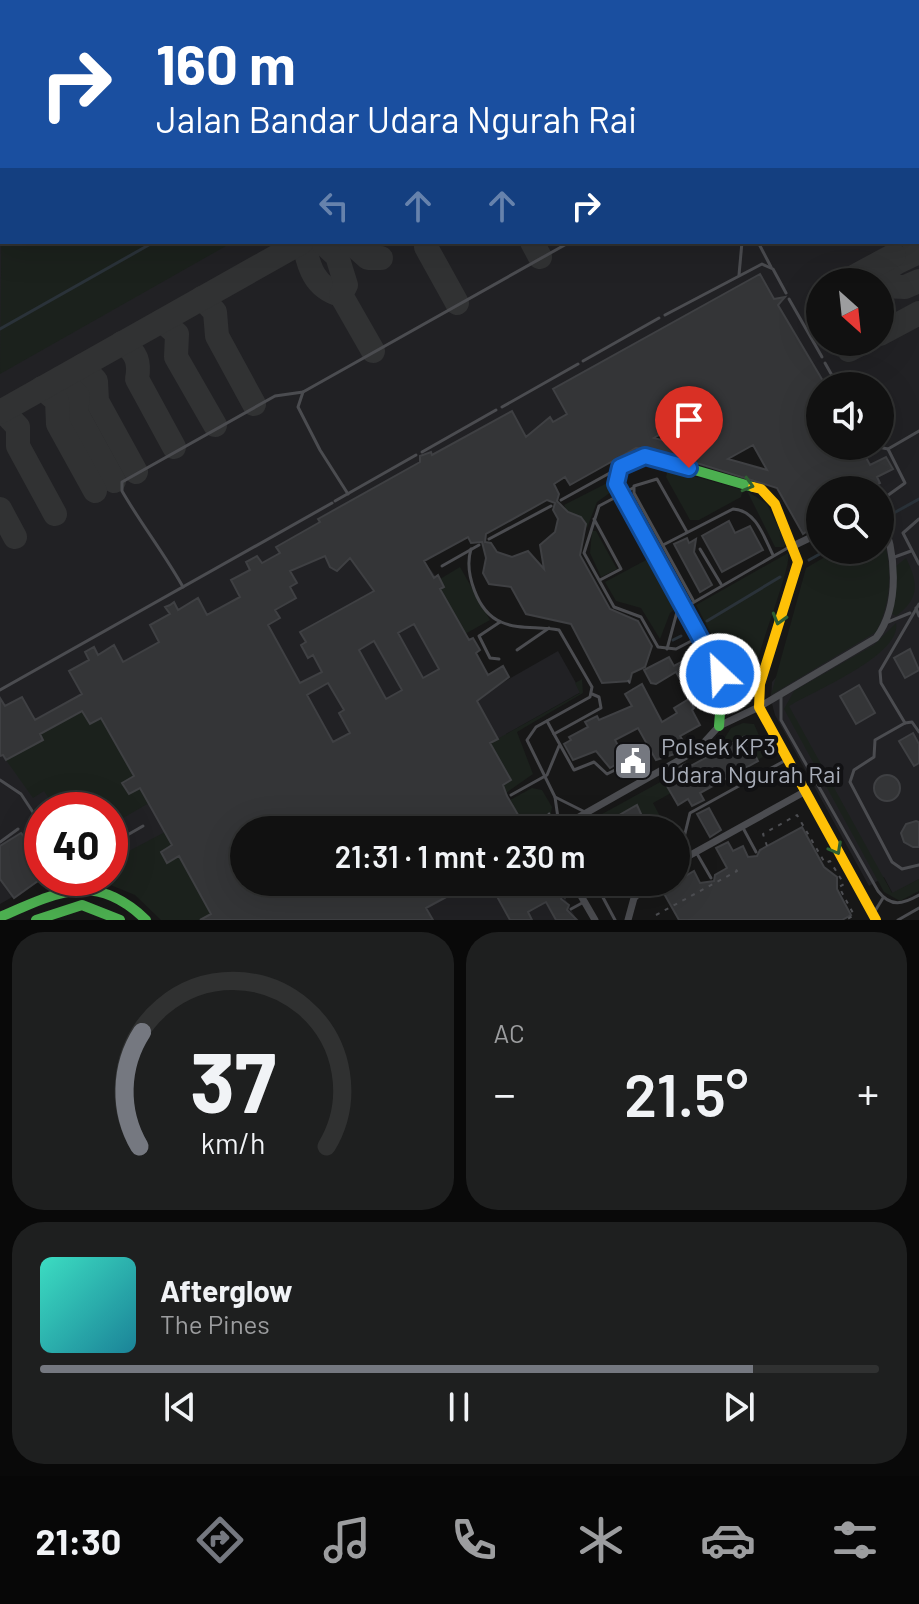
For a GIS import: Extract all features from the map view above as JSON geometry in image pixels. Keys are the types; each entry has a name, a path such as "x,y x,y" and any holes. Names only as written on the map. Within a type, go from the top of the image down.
{"street":[{"path":"719,726 723,703 720,674 689,603 668,584 616,484 620,467 645,456 761,489 775,504 795,545 796,571 760,684 759,707 870,918"},
{"path":"795,545 806,540"},
{"path":"576,816 697,750 719,726 759,707 867,645 885,623 891,564"},
{"path":"690,855 804,792"},
{"path":"0,917 79,887 119,898 142,918"},
{"path":"581,896 595,920"},
{"path":"628,920 636,896"},
{"path":"36,920 82,905 120,920"}],"lane":[{"path":"183,587 166,557 149,538 121,484 275,396 303,392 566,244"},
{"path":"739,275 742,244"},
{"path":"759,244 786,293"},
{"path":"665,315 762,264 773,269"},
{"path":"789,299 822,357"},
{"path":"583,361 659,318"},
{"path":"825,363 830,372"},
{"path":"502,407 578,364"},
{"path":"303,392 298,407 348,494"},
{"path":"422,452 496,410"},
{"path":"894,446 919,431"},
{"path":"0,690 416,455"},
{"path":"894,460 905,483 894,491"},
{"path":"561,500 620,467"},
{"path":"687,532 657,479 619,494 599,506 583,550 614,607 639,616 658,647 676,649 702,635"},
{"path":"633,488 689,603"},
{"path":"489,539 551,506"},
{"path":"663,545 733,509 741,509 752,516 773,555"},
{"path":"594,519 621,569 599,581"},
{"path":"919,519 906,526 903,533 919,564"},
{"path":"442,566 479,545"},
{"path":"667,649 672,619 689,603 795,545"},
{"path":"471,549 467,564 470,579 490,613 500,622 549,628 565,636 589,681 592,694"},
{"path":"700,549 721,584"},
{"path":"894,557 911,551"},
{"path":"905,723 881,683 880,671 910,613 917,606"},
{"path":"917,606 919,616"},
{"path":"885,623 910,613"},
{"path":"499,659 490,658 479,636 500,622"},
{"path":"517,650 549,628"},
{"path":"781,693 781,720 883,898 899,904 919,895"},
{"path":"557,816 555,797 527,740 531,730 592,694"},
{"path":"554,734 601,708 599,697 592,694"},
{"path":"547,721 574,770 594,762 607,774 621,767"},
{"path":"919,732 912,722 905,723 875,740 874,757 854,770 850,782 892,862 902,869 919,865"},
{"path":"511,795 544,777 552,767 559,744"},
{"path":"689,816 693,811 786,760"},
{"path":"0,780 24,799"},
{"path":"555,797 584,811"},
{"path":"128,835 143,826"},
{"path":"742,826 756,852"},
{"path":"0,842 18,829"},
{"path":"696,852 711,878"},
{"path":"601,896 615,920"},
{"path":"870,918 883,898"},
{"path":"571,909 584,902"},
{"path":"898,920 919,908"}],"path":[{"path":"628,680 633,689"},
{"path":"545,816 557,809"},
{"path":"767,846 763,834 797,815 825,863 830,861 844,884 839,887 854,915 846,920"},
{"path":"656,915 737,871 733,865"}],"shaded area":[{"path":"0,244 919,244 919,879 893,894 884,877 869,886 775,715 771,700 772,682 869,564 894,564 894,476 806,476 806,524 799,528 753,445 723,454 718,471 697,465 702,448 692,445 680,424 570,485 565,478 554,484 559,494 471,543 467,537 424,561 444,587 441,589 469,640 473,638 480,650 476,653 488,674 503,666 509,677 495,687 558,651 581,692 506,734 529,776 505,790 519,816 230,816 230,896 564,896 577,920 200,920 211,914 128,882 128,792 24,792 24,890 0,904"},
{"path":"1,244 229,244 0,374"},
{"path":"668,469 743,490 741,497 699,520 690,520 666,477"},
{"path":"611,481 611,492 597,502 587,528 581,517 568,513 564,505"},
{"path":"747,491 767,504 786,543 784,547 775,547"},
{"path":"592,531 596,531 617,569 601,577 590,553"},
{"path":"788,553 784,578 755,668 749,705 733,713 729,668 696,605"},
{"path":"906,558 915,583 913,597 896,616 891,613 896,566"},
{"path":"646,560 652,564 676,608 670,613 660,639 641,608 616,601 605,582"},
{"path":"813,564 889,564 886,607 876,632 771,695 806,568"},
{"path":"460,567 490,620 465,634 440,589 444,586 440,579"},
{"path":"896,623 894,635 871,659 789,706 892,893 919,879 919,891 900,901 884,892 784,709 794,691 874,645"},
{"path":"582,679 583,693 517,732 533,774 506,793 502,785 511,780 490,743 580,693 575,683"},
{"path":"94,704 84,713 90,724 101,718 134,776 123,783 128,792 29,792 6,760 42,740 40,734"},
{"path":"743,723 754,724 767,754 758,760 745,737 715,753 731,728"},
{"path":"664,780 671,793 653,803 660,816 623,816 621,813 598,816"},
{"path":"140,788 149,803 128,815 128,792"},
{"path":"532,788 542,790 552,807 550,816 519,816 510,800"},
{"path":"165,832 172,845 161,852 167,862 179,856 211,914 200,920 161,920 128,892 129,851"}],"building":[{"path":"760,274 774,299 785,297 778,305 818,372 806,372 806,460 867,460 870,465 888,460 893,469 879,476 806,476 806,532 803,534 777,488 652,449 636,448 570,485 565,477 554,484 559,494 557,501 586,524 580,555 610,609 638,621 652,646 645,667 632,673 630,681 602,683 571,624 526,614 511,587 489,584 483,573 486,558 482,542 471,543 468,537 424,561 434,578 438,575 444,587 440,589 469,640 473,638 480,650 476,653 488,675 503,666 509,677 477,701 498,739 490,743 511,780 503,785 519,816 230,816 230,896 448,896 426,908 433,920 200,920 211,914 179,856 167,863 161,852 172,845 140,788 129,794 122,783 134,776 101,718 90,724 82,711 40,734 43,740 6,760 3,755 0,756 0,698 5,706 22,697 35,720 82,694 69,671 89,660 85,652 94,647 98,655 114,645 123,662 159,642 150,625 170,614 165,607 174,602 178,610 198,598 207,615 240,597 231,580 250,570 246,562 257,556 262,563 280,553 276,547 320,522 318,519 420,462 420,456 431,452 432,455 512,411 526,437 550,417 553,422 567,414 553,389","holes":["680,423 694,449 654,438","753,445 767,470 728,459","547,500 555,503 553,510 558,519 555,532 540,545 544,569 528,551 512,557 497,552 491,543 485,542 486,534","325,556 330,567 337,571 350,558 374,591 300,632 306,642 301,645 308,658 313,655 322,672 300,683 268,625 280,618 275,610 296,598 290,587 297,583 290,571","414,624 439,669 423,678 398,633","374,641 402,690 386,699 359,650","328,683 344,710 339,713 350,733 333,742 307,695"]},
{"path":"729,521 735,533 750,526 763,550 722,572 702,536"},
{"path":"687,538 689,543 696,539 694,552 712,585 700,592 674,544"},
{"path":"910,649 919,670 905,678 894,658"},
{"path":"694,655 699,664 693,667 702,684 687,692 676,672 656,684 651,683 644,670 669,657 674,666"},
{"path":"642,684 662,722 677,713 674,708 689,699 694,708 692,710 700,725 680,736 685,744 676,749 678,753 656,760 638,728 615,740 625,759 610,768 596,751 573,760 564,744 571,740 569,737 588,727 585,722 597,716 599,720 632,706 625,694"},
{"path":"859,685 875,713 856,724 840,696"},
{"path":"913,733 919,744 919,763 914,766 899,741"},
{"path":"745,736 758,761 700,793 704,800 692,806 688,799 678,805 664,781 675,775 673,771 685,764 687,768"},
{"path":"887,775 896,779 900,788 896,797 887,801 878,797 874,788 878,779"},
{"path":"637,805 642,816 618,816"},
{"path":"709,808 721,830 710,837 697,814"},
{"path":"919,822 919,847 913,847 904,842 901,833 906,824"},
{"path":"802,827 824,867 837,877 837,889 851,915 842,920 679,920 665,896 690,896 690,873 694,871 700,883 714,881 715,875 727,868 716,848 728,842 733,851 743,846 748,857 757,856 760,850"},
{"path":"21,833 24,837 24,891 14,898 0,879 0,846"},
{"path":"497,896 562,896 561,899 569,905 567,910 577,920 556,920 546,902 528,912 532,920 510,920"}],"waterway":[{"path":"0,329 150,244"},
{"path":"894,513 919,499"},
{"path":"707,621 780,577"},
{"path":"673,640 681,636"}],"taxiway":[{"path":"0,412 298,244"},
{"path":"304,244 308,260 319,282 341,295"},
{"path":"324,244 337,256 346,285 341,295 373,351"},
{"path":"352,244 368,258 381,258"},
{"path":"427,244 457,303"},
{"path":"533,244 540,257"},
{"path":"919,252 892,266 881,286 905,287 919,281"},
{"path":"870,268 894,255"},
{"path":"202,298 215,312 217,336 254,404"},
{"path":"894,326 919,313"},
{"path":"162,321 177,334 176,357 215,425"},
{"path":"122,343 134,354 138,363 137,379 174,447"},
{"path":"82,366 96,381 97,401 136,472"},
{"path":"61,378 78,396 76,412 114,481"},
{"path":"42,388 57,401 58,424 95,491"},
{"path":"2,410 18,427 18,446 55,514"},
{"path":"0,509 15,537"}],"traffic: fast":[{"path":"719,726 722,688 715,660 617,491 620,467 637,458 650,457 753,487"},
{"path":"0,917 58,894 93,891 110,895 146,920"},
{"path":"36,920 82,905 120,920"}],"traffic: slow":[{"path":"753,487 761,489 775,504 798,562 760,684 759,707 876,920"}],"place":[{"name":"Polsek KP3 Udara Ngurah Rai","path":"633,761"}],"route":[{"path":"689,468 645,456 620,467 616,484 668,584 702,635 720,674"}]}
